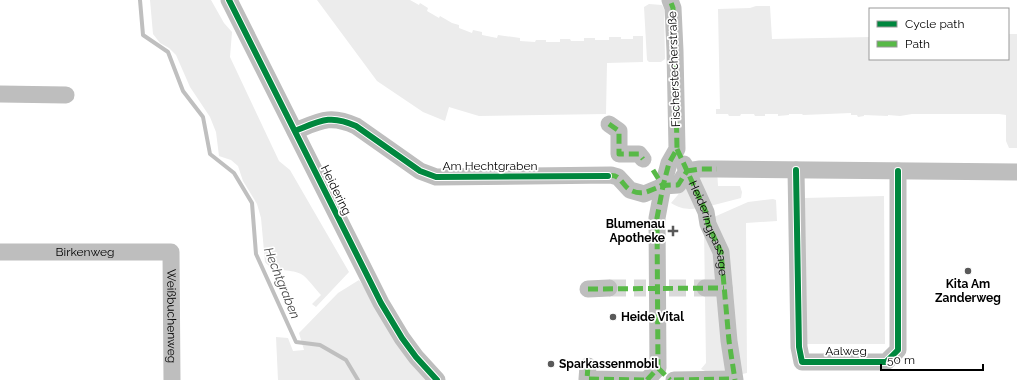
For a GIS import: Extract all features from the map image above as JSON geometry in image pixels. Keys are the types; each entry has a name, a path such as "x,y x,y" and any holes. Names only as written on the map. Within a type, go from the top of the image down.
{"street":[{"name":"Heidering","path":"229,0 381,303 402,338 416,357 437,380"},
{"name":"Fischerstecherstraße","path":"670,0 673,8 677,144"},
{"path":"0,94 66,95"},
{"name":"Am Hechtgraben","path":"295,131 326,119 345,121 356,126 420,172 436,177 608,176"},
{"path":"609,124 619,131 619,154 644,159 663,186"},
{"name":"Heideringpassage","path":"674,380 735,379 729,341 722,252 708,224 701,169 677,144"},
{"path":"588,366 587,379 655,377 657,218 669,163 677,144"},
{"name":"Heideringpassage","path":"608,176 611,175 618,177 630,190 644,194 663,186 678,185 701,169"},
{"path":"701,169 1017,172"},
{"name":"Aalweg","path":"796,170 799,347 802,362 886,362 898,350 898,170"},
{"name":"Birkenweg","path":"0,252 171,252"},
{"name":"Weißbuchenweg","path":"171,252 172,380"},
{"path":"588,289 608,288"},
{"name":"Heideringpassage","path":"705,288 724,288"}],"shaded area":[{"path":"150,0 211,0 224,23 232,32 230,57 279,161 290,170 349,272 316,307 312,304 321,295 309,281 301,274 273,268 265,262 261,218 257,204 243,181 238,166 231,160 219,156 216,132 210,117 190,87 176,55 169,48 160,43 153,34"},
{"path":"317,0 410,0 419,5 420,3 428,8 427,11 439,18 440,16 459,25 459,28 472,33 473,30 482,32 482,35 497,38 498,35 520,38 520,41 535,42 536,40 546,40 546,42 560,42 560,39 584,41 584,38 609,40 609,37 633,39 633,36 643,36 643,62 607,63 606,114 479,116 449,107 445,121 423,112 377,81"},
{"path":"649,4 662,5 664,9 665,59 661,62 649,62 647,60 644,7"},
{"path":"756,6 770,6 772,39 869,37 869,60 1009,60 1009,34 1017,34 1017,148 1009,148 1006,141 1006,115 999,114 912,114 900,116 864,115 858,117 857,115 851,115 851,113 803,115 789,114 778,116 778,114 755,116 754,114 741,114 740,116 729,116 728,114 716,114 716,109 720,109 718,9 750,8"},
{"path":"717,169 718,186 740,186 742,192 741,198 710,206 697,181 702,173"},
{"path":"688,183 699,208 691,209 678,207 671,203"},
{"path":"884,196 885,344 806,344 804,198"},
{"path":"773,199 776,200 777,221 746,223 747,373 742,374 714,217 748,202"},
{"path":"704,228 718,251 728,371 707,372 701,369 706,363"},
{"path":"359,280 415,362 431,380 278,380 276,337 288,338 293,351 304,350 299,333 338,293"}],"waterway":[{"name":"Hechtgraben","path":"140,0 143,35 168,52 183,91 203,117 210,154 234,173 252,203 256,254 296,342 320,345 346,360 358,380"}],"tunnel":[{"path":"609,288 646,288"},
{"path":"669,288 705,288"}],"marked path":[{"path":"647,380 658,368 657,218 669,163 677,149 673,8 670,0"},
{"path":"609,124 619,131 619,154 639,154 643,159"},
{"path":"677,149 706,212 708,224 721,252 729,341 735,380"},
{"path":"687,171 717,169"},
{"path":"653,170 663,186"},
{"path":"608,176 615,176 630,190 643,193 663,186 678,185 687,171"},
{"path":"588,289 724,288"},
{"path":"588,366 587,379 647,380"},
{"path":"658,368 670,380"},
{"path":"674,380 734,379"}],"cycle path":[{"path":"229,0 381,303 402,338 416,357 437,380"},
{"path":"295,131 325,120 339,120 347,122 356,126 420,171 436,177 608,176"},
{"path":"796,170 799,347 802,362 886,362 898,350 898,171"}],"place":[{"name":"Blumenau Apotheke","path":"673,231"},
{"name":"Kita Am Zanderweg","path":"968,271"},
{"name":"Heide Vital","path":"613,317"},
{"name":"Sparkassenmobil","path":"551,364"}]}
